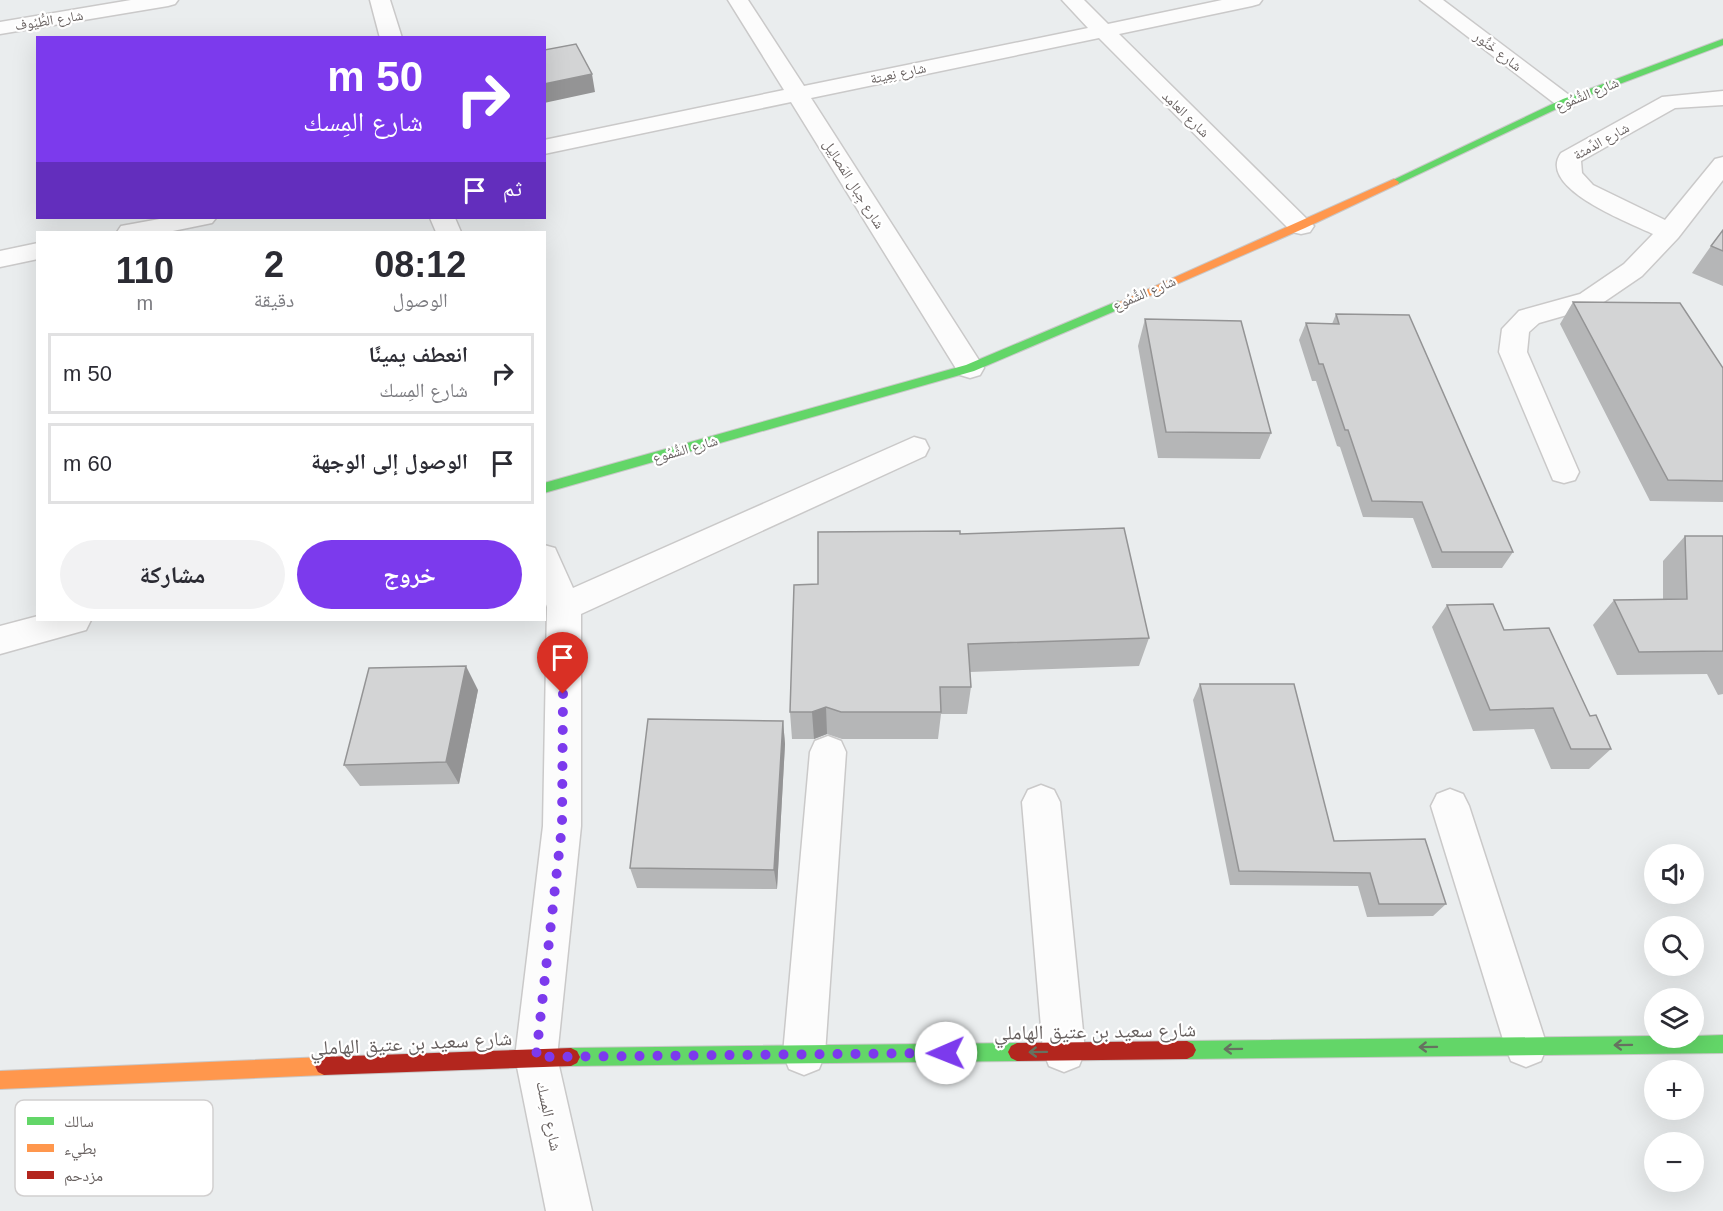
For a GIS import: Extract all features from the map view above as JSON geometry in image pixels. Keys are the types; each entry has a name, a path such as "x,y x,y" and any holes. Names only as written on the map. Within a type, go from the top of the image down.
{"street":[{"name":"شارع الطُّيُوف","path":"0,28 168,0"},
{"path":"380,0 390,36"},
{"name":"شارع جِبال المَصالِيل","path":"738,0 970,368"},
{"name":"شارع العامِد","path":"1072,0 1301,226"},
{"name":"شارع نِعِيتة","path":"546,147 1252,0"},
{"name":"شارع خَنُّور","path":"1430,0 1566,101"},
{"name":"شارع الشُّمُوع","path":"546,487 970,368 1301,226 1566,101 1723,42"},
{"name":"شارع الدِّمثة","path":"1669,232 1584,190 1570,174 1569,158 1670,102 1723,98"},
{"path":"1564,472 1513,351 1516,329 1529,317 1589,300 1633,270 1669,232 1723,164"},
{"path":"135,231 198,219"},
{"path":"0,259 36,251"},
{"path":"564,607 914,448"},
{"name":"شارع المِسك","path":"546,561 564,607 562,826 536,1057 569,1211"},
{"path":"0,640 70,621"},
{"path":"804,1054 828,752"},
{"path":"1041,802 1064,1051"},
{"path":"1450,806 1526,1046"},
{"name":"شارع سعيد بن عتيق الهاملي","path":"5,1082 536,1057 1723,1044"}],"building":[{"path":"576,44 592,74 546,84 546,50"},
{"path":"1723,230 1723,251 1711,246"},
{"path":"1573,302 1680,303 1723,368 1723,481 1668,480"},
{"path":"1336,314 1409,315 1513,552 1442,552 1422,502 1372,501 1348,430 1345,430 1323,364 1319,364 1306,323 1339,324"},
{"path":"1145,319 1241,321 1271,433 1166,432"},
{"path":"1124,528 1149,638 968,644 971,687 940,687 941,712 841,712 826,707 812,712 790,712 794,585 818,584 818,532 960,531 960,534"},
{"path":"1685,536 1723,536 1723,651 1639,652 1614,600 1687,599"},
{"path":"1493,604 1504,630 1549,628 1590,716 1596,715 1611,749 1571,749 1553,708 1490,710 1447,605"},
{"path":"466,666 446,762 344,765 369,668"},
{"path":"1200,684 1294,684 1334,841 1425,839 1446,904 1379,904 1370,873 1239,871"},
{"path":"648,719 783,721 774,870 630,868"}],"traffic: fast":[{"path":"1394,182 1566,101 1723,42"},
{"path":"546,487 970,368 1118,305"},
{"path":"1187,1050 1723,1044"},
{"path":"571,1057 1017,1052"}],"traffic: slow":[{"path":"1118,305 1301,226 1394,182"},
{"path":"0,1080 324,1066"}],"traffic: jam":[{"path":"1017,1052 1187,1050"},
{"path":"324,1066 571,1057"}],"route":[{"path":"563,694 562,826 536,1057 946,1053"}]}
